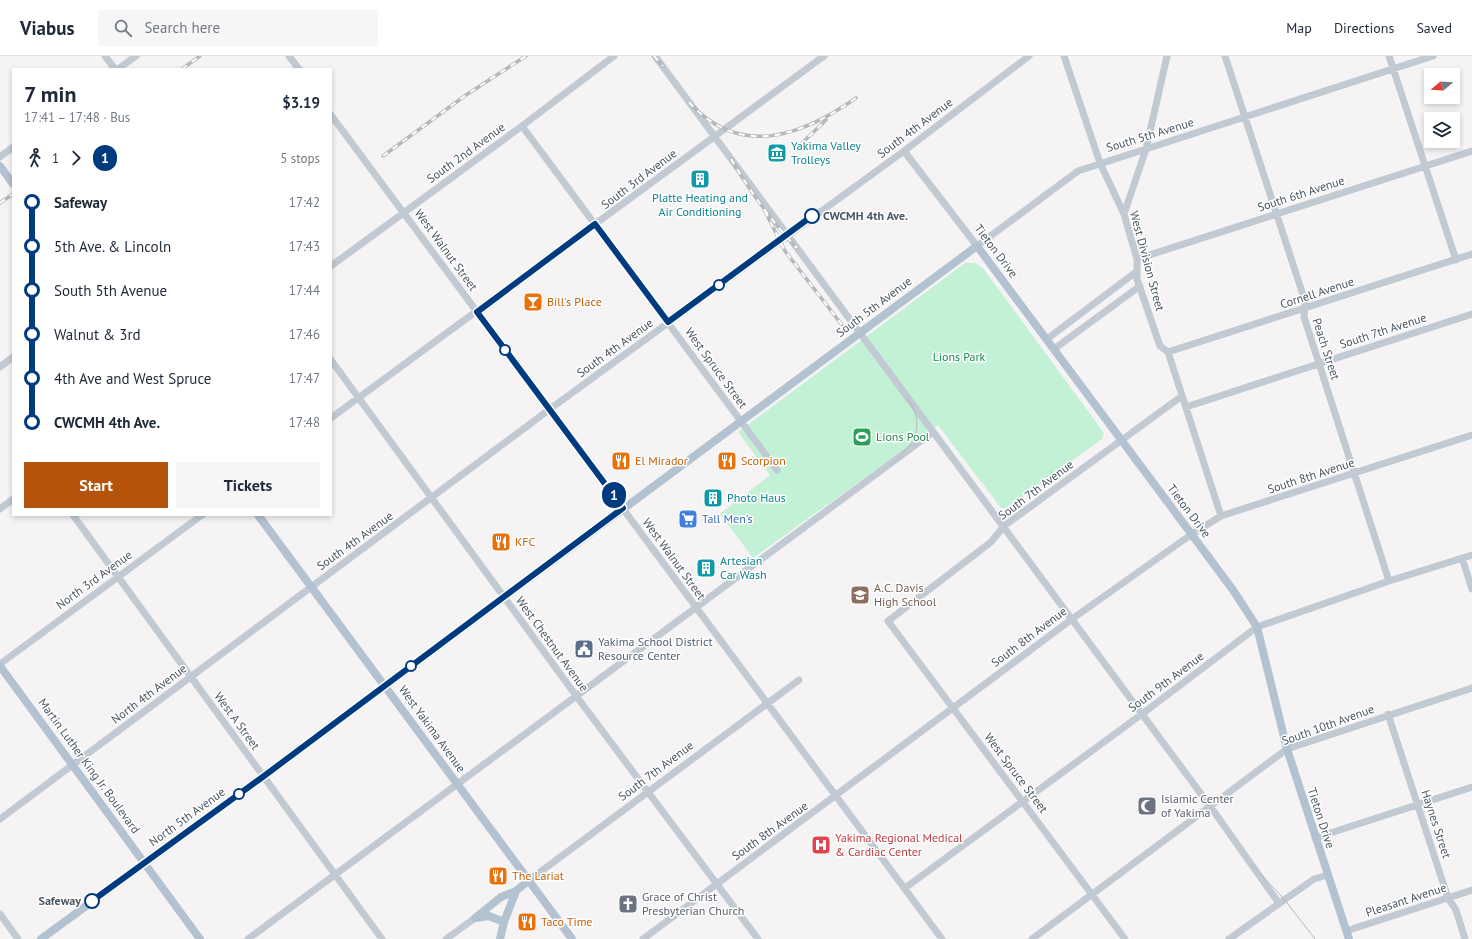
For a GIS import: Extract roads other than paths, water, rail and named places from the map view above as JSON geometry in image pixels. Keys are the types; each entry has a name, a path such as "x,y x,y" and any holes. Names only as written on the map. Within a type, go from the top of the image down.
{"main road":[{"path":"0,166 12,183"},
{"name":"South 5th Avenue","path":"385,685 977,246"},
{"name":"Tieton Drive","path":"977,246 1192,534 1257,627 1287,750 1347,935"},
{"name":"West Yakima Avenue","path":"259,516 572,939"},
{"name":"Martin Luther King Jr. Boulevard","path":"0,665 200,939"},
{"name":"North 5th Avenue","path":"41,939 264,776 385,685"},
{"path":"475,918 501,897 516,891 528,881"},
{"path":"500,939 504,922 516,891"},
{"path":"475,918 489,916 504,922"}],"street":[{"path":"105,56 114,68"},
{"path":"119,68 136,56"},
{"path":"289,56 298,68"},
{"name":"South 2nd Avenue","path":"332,265 522,126 614,56"},
{"path":"655,56 1004,526 1210,806 1278,902"},
{"name":"South 3rd Avenue","path":"332,417 824,56"},
{"name":"South 4th Avenue","path":"311,586 431,499 668,322 904,151 1029,56"},
{"name":"West Division Street","path":"1064,56 1100,163 1124,214 1137,259 1136,272 1140,286 1160,346 1168,352 1221,516"},
{"path":"1124,214 1146,149 1167,56"},
{"name":"Peach Street","path":"1225,56 1305,301 1304,317 1390,580"},
{"path":"1389,56 1456,260"},
{"name":"South 5th Avenue","path":"977,246 1078,171 1433,56"},
{"name":"West Walnut Street","path":"332,117 404,212 696,609 942,939"},
{"name":"West Spruce Street","path":"522,126 776,470"},
{"path":"0,157 12,148"},
{"name":"Tieton Drive","path":"904,151 977,246"},
{"name":"South 6th Avenue","path":"1137,259 1472,151"},
{"name":"Cornell Avenue","path":"1168,352 1472,254"},
{"path":"1047,339 1136,272"},
{"path":"1054,349 1140,286"},
{"name":"South 7th Avenue","path":"1186,407 1472,314"},
{"path":"0,367 12,358"},
{"name":"West Chestnut Avenue","path":"332,361 577,697 758,939"},
{"name":"South 7th Avenue","path":"888,621 991,542 1004,526 1182,396"},
{"path":"248,939 696,609 933,432"},
{"name":"South 8th Avenue","path":"643,939 1072,619 1192,534 1221,516 1472,435"},
{"path":"0,509 12,500"},
{"name":"West A Street","path":"74,516 382,939"},
{"name":"North 3rd Avenue","path":"0,665 201,516"},
{"name":"South 9th Avenue","path":"905,888 1142,714 1257,627 1390,580 1472,555"},
{"path":"1462,558 1472,589"},
{"name":"North 4th Avenue","path":"0,819 311,586"},
{"name":"West Spruce Street","path":"888,621 1125,939"},
{"name":"South 7th Avenue","path":"528,881 648,790 799,680"},
{"name":"South 10th Avenue","path":"1032,939 1287,750 1388,714 1472,688"},
{"name":"Haynes Street","path":"1388,714 1448,898 1456,910 1466,939"},
{"path":"1315,838 1472,787"},
{"path":"1229,939 1278,902 1314,879 1328,875"},
{"name":"Pleasant Avenue","path":"1347,935 1472,890"},
{"path":"0,914 18,939"},
{"path":"446,939 475,918"}],"tram line":[{"path":"891,464 906,450 915,435 917,427 916,418 908,399"},
{"path":"1252,865 1284,899 1315,939"}],"railway":[{"path":"183,68 200,56"},
{"path":"383,156 466,95 526,56"},
{"path":"654,56 663,66"},
{"path":"689,102 709,120 729,131 750,136 771,136 793,131 814,123 856,98"},
{"path":"800,145 826,120"},
{"path":"731,159 761,205 797,248"},
{"path":"0,203 12,195"},
{"path":"765,211 785,251 842,325"}],"place":[{"name":"Yakima Valley Trolleys","path":"777,153"},
{"name":"Platte Heating and Air Conditioning","path":"700,179"},
{"name":"CWCMH 4th Ave.","path":"812,216"},
{"name":"Bill's Place","path":"533,302"},
{"name":"Lions Pool","path":"862,437"},
{"name":"El Mirador","path":"621,461"},
{"name":"Scorpion","path":"727,461"},
{"name":"Photo Haus","path":"713,498"},
{"name":"Tall Men's","path":"688,519"},
{"name":"KFC","path":"501,542"},
{"name":"Artesian Car Wash","path":"706,568"},
{"name":"A.C. Davis High School","path":"860,595"},
{"name":"Yakima School District Resource Center","path":"584,649"},
{"name":"Islamic Center of Yakima","path":"1147,806"},
{"name":"Yakima Regional Medical & Cardiac Center","path":"821,845"},
{"name":"The Lariat","path":"498,876"},
{"name":"Safeway","path":"92,901"},
{"name":"Grace of Christ Presbyterian Church","path":"628,904"},
{"name":"Taco Time","path":"527,922"}],"park label":[{"name":"Lions Park","path":"959,357"}]}
